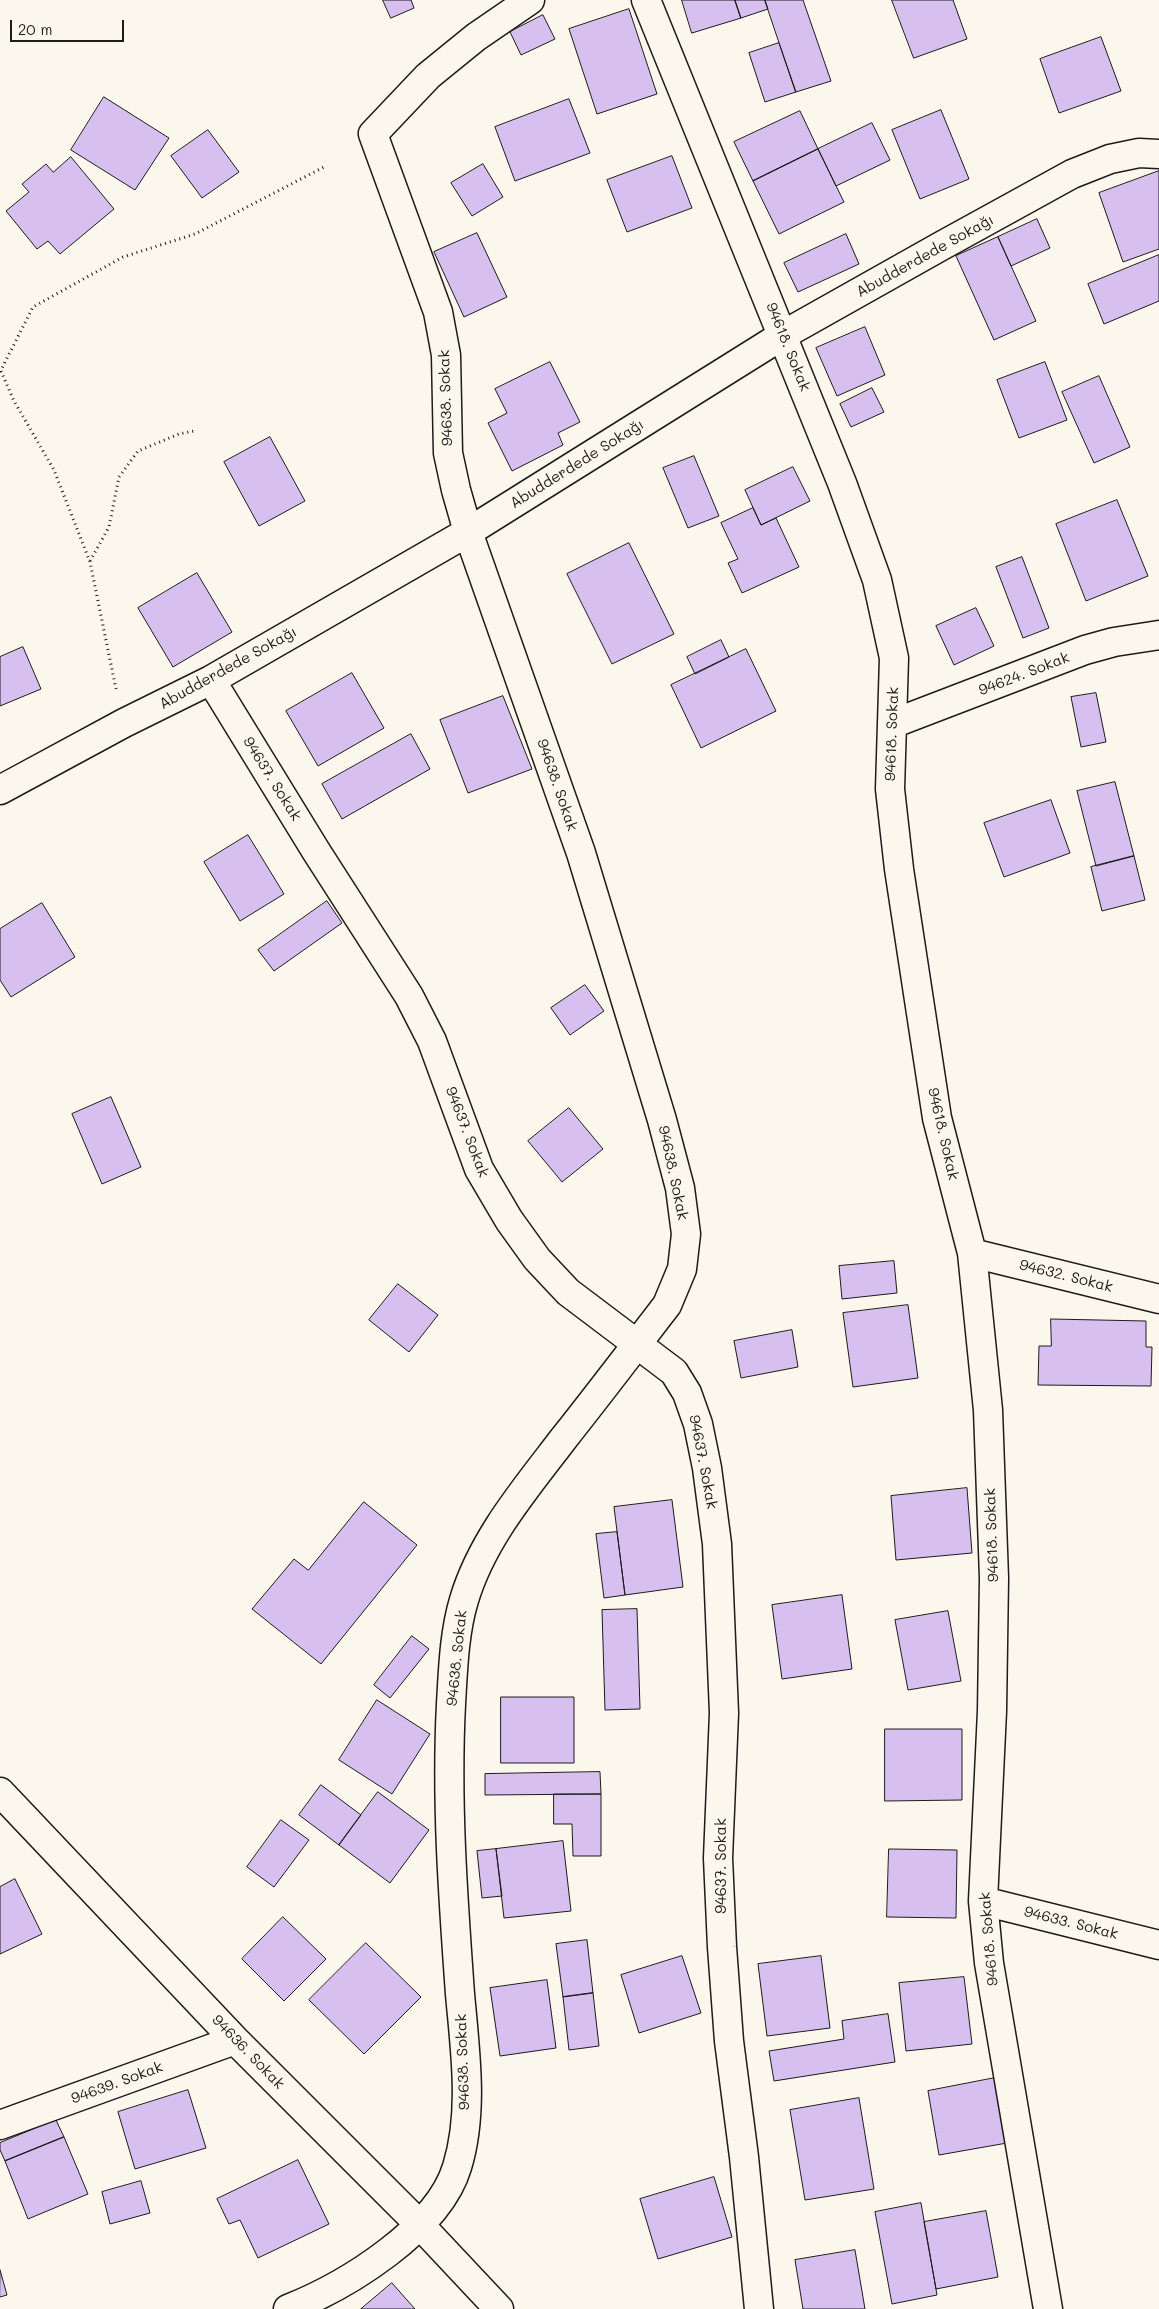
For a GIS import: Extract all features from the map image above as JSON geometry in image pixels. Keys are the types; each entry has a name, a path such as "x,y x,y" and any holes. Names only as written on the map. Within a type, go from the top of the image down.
{"street":[{"name":"94638. Sokak","path":"288,2309 357,2273 420,2226 440,2201 457,2169 464,2134 466,2093 450,1859 448,1763 454,1657 463,1602 477,1565 507,1514 667,1305 682,1269 686,1234 680,1188 662,1120 581,853 468,532 456,490 448,453 446,355 438,312 373,134 428,76 476,36 530,0"},
{"name":"94618. Sokak","path":"646,0 784,335 842,483 877,580 894,658 890,789 898,870 937,1118 972,1253 988,1410 994,1578 992,1711 983,1902 989,1963 1048,2309"},
{"name":"Abudderdede Sokağı","path":"0,790 124,723 211,680 468,532 784,335 1072,174 1110,159 1139,153 1159,154"},
{"name":"94624. Sokak","path":"892,724 1085,650 1114,642 1159,635"},
{"name":"94637. Sokak","path":"211,680 316,851 409,996 432,1041 480,1169 509,1220 537,1259 568,1292 674,1372 687,1393 698,1424 707,1468 717,1544 724,1713 718,1858 722,1947 729,2041 744,2157 759,2309"},
{"name":"94632. Sokak","path":"972,1253 1159,1299"},
{"name":"94636. Sokak","path":"0,1792 235,2040 420,2226 499,2309"},
{"name":"94633. Sokak","path":"983,1902 1159,1945"},
{"name":"94639. Sokak","path":"0,2125 235,2040"}],"path":[{"path":"124,723 90,562 54,470 14,401 0,372 33,307 123,258 195,234 324,167"},
{"path":"90,562 109,527 119,477 138,451 179,434 194,431"}],"building":[{"path":"383,0 411,0 414,8 391,18"},
{"path":"682,0 735,0 741,18 692,33"},
{"path":"735,0 765,0 768,9 741,18"},
{"path":"765,0 803,0 831,81 796,92"},
{"path":"892,0 953,0 967,39 914,58"},
{"path":"629,9 657,94 597,114 569,29"},
{"path":"543,15 555,39 521,55 510,32"},
{"path":"1101,37 1121,91 1059,113 1040,59"},
{"path":"779,43 796,92 765,102 749,53"},
{"path":"104,97 169,138 135,190 71,150"},
{"path":"569,99 590,153 515,181 495,127"},
{"path":"941,110 969,179 920,199 892,130"},
{"path":"800,111 818,149 753,181 734,142"},
{"path":"872,123 890,160 836,186 818,149"},
{"path":"208,130 239,172 202,198 171,156"},
{"path":"818,149 844,202 779,234 753,181"},
{"path":"672,156 692,208 627,232 607,180"},
{"path":"71,157 114,209 60,254 48,241 37,249 6,211 29,192 22,184 46,164 53,172"},
{"path":"483,164 503,197 472,216 451,183"},
{"path":"1159,171 1159,249 1123,262 1099,193"},
{"path":"1037,219 1050,248 1011,266 998,237"},
{"path":"477,233 507,297 464,317 434,252"},
{"path":"846,234 859,264 798,292 784,263"},
{"path":"998,237 1036,321 994,340 956,256"},
{"path":"1159,255 1159,301 1104,324 1088,284"},
{"path":"865,327 885,375 837,396 816,348"},
{"path":"550,362 580,422 558,433 563,445 512,471 488,423 507,413 495,389"},
{"path":"1045,362 1067,420 1019,438 997,380"},
{"path":"1099,376 1130,447 1094,463 1062,392"},
{"path":"872,388 884,412 851,427 840,404"},
{"path":"270,437 305,501 259,526 224,462"},
{"path":"694,456 719,516 688,528 663,468"},
{"path":"793,467 810,501 761,525 745,490"},
{"path":"1117,500 1148,576 1086,601 1056,524"},
{"path":"753,508 761,525 776,518 799,567 742,593 728,563 738,559 721,523"},
{"path":"629,543 674,634 612,664 567,574"},
{"path":"1022,557 1049,628 1023,638 996,567"},
{"path":"197,573 232,632 173,667 138,608"},
{"path":"976,608 994,646 954,665 936,626"},
{"path":"721,640 729,657 695,674 687,657"},
{"path":"23,647 41,689 0,706 0,657"},
{"path":"746,649 776,711 701,748 671,685"},
{"path":"352,673 384,728 318,766 286,711"},
{"path":"1096,693 1106,742 1081,747 1071,697"},
{"path":"503,696 532,769 468,793 440,720"},
{"path":"411,734 430,769 342,819 322,784"},
{"path":"1115,782 1134,856 1096,866 1077,791"},
{"path":"1051,800 1070,853 1004,877 984,823"},
{"path":"248,835 284,894 240,921 204,862"},
{"path":"1134,856 1145,900 1102,911 1091,867"},
{"path":"327,901 342,923 274,971 258,950"},
{"path":"42,903 75,957 11,997 0,980 0,929"},
{"path":"585,985 604,1011 570,1035 551,1008"},
{"path":"111,1097 141,1167 102,1184 72,1114"},
{"path":"569,1108 603,1149 562,1182 528,1141"},
{"path":"894,1261 897,1293 842,1299 839,1266"},
{"path":"398,1284 438,1315 409,1352 369,1320"},
{"path":"908,1305 918,1378 853,1387 843,1313"},
{"path":"1051,1319 1146,1321 1146,1347 1152,1347 1151,1386 1038,1385 1039,1346 1051,1346"},
{"path":"792,1330 798,1367 741,1378 734,1341"},
{"path":"967,1488 972,1553 896,1560 891,1496"},
{"path":"672,1500 683,1587 625,1595 614,1507"},
{"path":"364,1502 417,1545 321,1664 252,1609 294,1559 308,1570"},
{"path":"617,1532 625,1595 604,1598 596,1534"},
{"path":"842,1595 852,1669 782,1679 772,1605"},
{"path":"637,1609 640,1709 605,1710 602,1610"},
{"path":"948,1611 961,1681 908,1690 895,1620"},
{"path":"412,1636 429,1649 390,1698 374,1685"},
{"path":"501,1697 574,1697 574,1763 501,1763"},
{"path":"377,1700 430,1734 392,1794 339,1760"},
{"path":"885,1729 962,1729 962,1800 885,1801"},
{"path":"600,1772 601,1794 485,1795 485,1774"},
{"path":"321,1785 361,1815 339,1845 299,1815"},
{"path":"378,1792 429,1830 390,1883 339,1845"},
{"path":"554,1794 601,1794 601,1856 573,1856 572,1824 554,1824"},
{"path":"281,1820 309,1840 274,1887 247,1867"},
{"path":"563,1841 571,1911 504,1918 496,1849"},
{"path":"496,1849 502,1896 482,1898 477,1851"},
{"path":"889,1849 957,1850 956,1918 887,1917"},
{"path":"15,1879 42,1934 0,1954 0,1887"},
{"path":"283,1917 326,1959 284,2001 242,1959"},
{"path":"587,1940 593,1993 563,1997 556,1944"},
{"path":"366,1943 421,1997 364,2054 309,2000"},
{"path":"682,1956 701,2013 639,2033 621,1975"},
{"path":"821,1956 830,2028 767,2036 758,1964"},
{"path":"964,1977 972,2044 906,2051 899,1983"},
{"path":"547,1980 556,2048 500,2056 490,1988"},
{"path":"593,1993 599,2046 569,2050 563,1997"},
{"path":"888,2014 895,2062 774,2081 769,2051 844,2039 842,2021"},
{"path":"995,2078 1007,2143 939,2155 928,2091"},
{"path":"188,2090 206,2148 135,2169 118,2112"},
{"path":"859,2098 874,2189 805,2200 790,2110"},
{"path":"56,2120 64,2137 5,2161 0,2150 0,2143"},
{"path":"64,2137 88,2194 28,2219 5,2161"},
{"path":"298,2160 329,2224 258,2258 240,2220 229,2224 217,2199"},
{"path":"714,2177 732,2237 658,2259 640,2199"},
{"path":"141,2181 150,2213 110,2224 102,2192"},
{"path":"921,2203 937,2295 892,2304 875,2212"},
{"path":"986,2211 998,2277 936,2289 924,2222"},
{"path":"855,2250 865,2309 803,2309 795,2260"},
{"path":"0,2270 7,2295 0,2297"},
{"path":"392,2283 415,2309 361,2309"}]}
